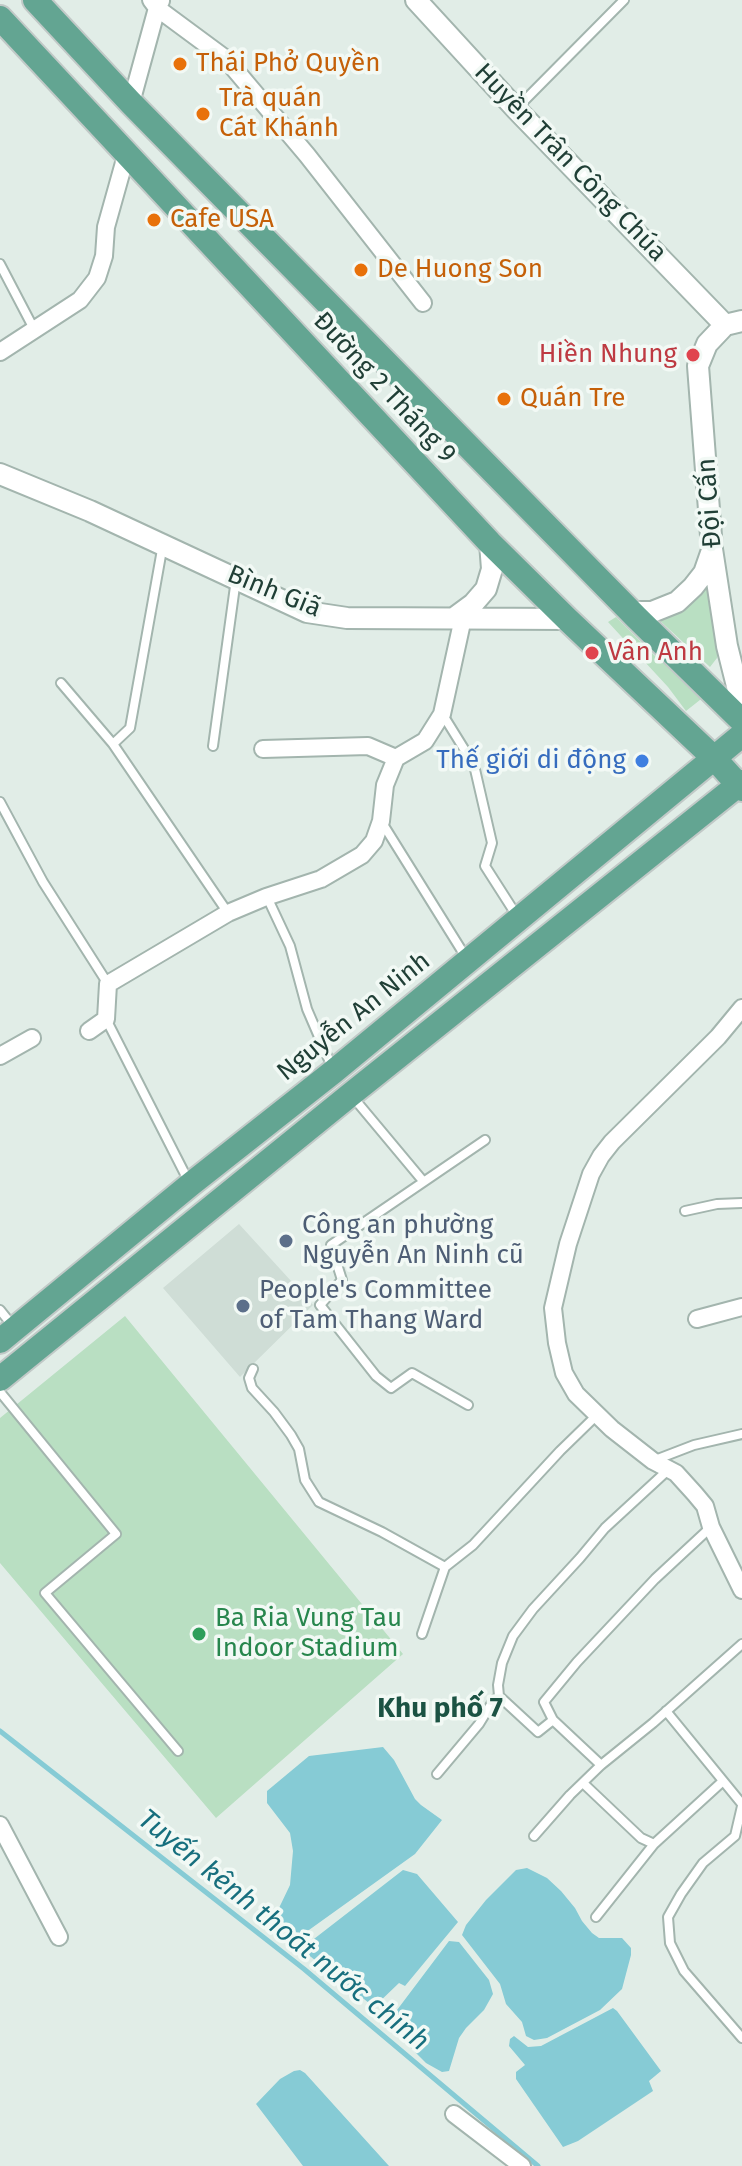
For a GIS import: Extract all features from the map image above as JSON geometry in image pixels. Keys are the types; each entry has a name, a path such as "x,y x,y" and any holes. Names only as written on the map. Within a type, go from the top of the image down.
{"main road":[{"name":"Đường 2 Tháng 9","path":"35,0 131,103 742,721"},
{"name":"Đường 2 Tháng 9","path":"0,18 490,543 741,785"},
{"path":"127,152 131,103"},
{"name":"Nguyễn An Ninh","path":"5,1327 333,1072 742,735"},
{"path":"0,1379 350,1095 741,785"}],"street":[{"name":"Huyền Trân Công Chúa","path":"416,0 516,109 734,323"},
{"path":"131,103 157,3 226,59 307,155 423,303"},
{"path":"0,352 80,300 97,278 104,256 106,227 127,152"},
{"name":"Đội Cấn","path":"734,323 707,344 698,366 712,549 727,646 742,706"},
{"name":"Bình Giã","path":"0,474 163,543 307,612 347,618 567,619"},
{"path":"89,1031 106,1019 108,984 228,913 321,879 362,855 374,841 381,821 385,785 396,758 425,741 442,714 458,618 486,589 492,569 490,543"},
{"path":"632,612 652,612 677,602 704,573 712,549"},
{"path":"263,749 368,746 396,758"},
{"path":"742,1008 718,1037 612,1142 591,1174 568,1244 553,1308 564,1373 576,1394 653,1461 676,1473 705,1506 711,1527 742,1590"},
{"path":"0,1056 32,1038"},
{"path":"697,1319 742,1307"},
{"path":"0,1825 59,1937"},
{"path":"454,2114 522,2166"}],"lane":[{"path":"516,109 624,0"},
{"path":"0,264 34,330"},
{"path":"113,744 130,728 163,543"},
{"path":"213,746 236,578"},
{"path":"61,683 113,744 228,913"},
{"path":"442,714 474,765 492,843 485,866 519,919"},
{"path":"0,802 43,882 108,984"},
{"path":"381,821 468,960"},
{"path":"266,897 290,946 307,1009 333,1072"},
{"path":"106,1019 191,1184"},
{"path":"350,1095 423,1181"},
{"path":"468,1405 412,1373 391,1388 376,1376 320,1305 342,1280 331,1245 485,1140"},
{"path":"685,1211 717,1204 742,1203"},
{"path":"253,1369 249,1378 252,1388 291,1435 299,1449 305,1480 319,1502 445,1567"},
{"path":"0,1392 116,1534 45,1593 178,1751"},
{"path":"422,1634 445,1567 473,1545 542,1469 597,1415"},
{"path":"653,1461 694,1445 742,1434"},
{"path":"553,1720 538,1732 499,1696 502,1663 513,1636 546,1592 605,1528 668,1469"},
{"path":"601,1765 553,1720 544,1702 655,1579 711,1527"},
{"path":"534,1836 601,1765 742,1644"},
{"path":"437,1774 499,1696"},
{"path":"666,1711 742,1805 735,1836 703,1863 668,1917 670,1943 684,1971 742,2038"},
{"path":"596,1917 654,1844 723,1781"},
{"path":"583,1783 641,1838 654,1844"}],"shaded area":[{"path":"239,1224 313,1305 240,1377 163,1288"}],"green space":[{"path":"710,577 719,651 710,667 657,618"},
{"path":"616,617 654,655 705,696 686,711 608,622"},
{"path":"125,1316 403,1654 216,1818 0,1563 0,1418"}],"water":[{"path":"383,1747 394,1760 415,1799 442,1820 415,1854 302,1935 286,1927 279,1915 279,1908 290,1885 293,1851 290,1833 267,1803 267,1791 309,1756"},
{"path":"527,1868 547,1878 561,1891 592,1933 599,1938 622,1938 631,1948 622,1989 600,2010 547,2038 534,2040 526,2036 522,2022 506,2004 500,1984 462,1935 486,1900 516,1870"},
{"path":"403,1870 417,1874 458,1922 405,1986 399,1983 374,2007 301,1949"},
{"path":"449,1941 459,1942 489,1980 493,1994 484,2010 459,2038 449,2071 442,2072 426,2063 398,2035 392,2022 394,2014"},
{"path":"613,2008 661,2071 649,2081 653,2091 578,2141 563,2147 516,2079 516,2072 525,2065 509,2046 510,2039 514,2036 528,2047 541,2046"},
{"path":"300,2070 389,2166 303,2166 256,2104 280,2079"}],"waterway":[{"name":"Tuyến kênh thoát nước chính","path":"0,1731 304,1969 538,2166"}],"place":[{"name":"Thái Phở Quyền","path":"180,64"},
{"name":"Trà quán Cát Khánh","path":"203,114"},
{"name":"Cafe USA","path":"154,220"},
{"name":"De Huong Son","path":"361,270"},
{"name":"Hiền Nhung","path":"693,355"},
{"name":"Quán Tre","path":"504,399"},
{"name":"Vân Anh","path":"592,653"},
{"name":"Thế giới di động","path":"642,761"},
{"name":"Công an phường Nguyễn An Ninh cũ","path":"286,1241"},
{"name":"People's Committee of Tam Thang Ward","path":"243,1306"},
{"name":"Ba Ria Vung Tau Indoor Stadium","path":"199,1634"}],"district":[{"name":"Khu phố 7","path":"440,1709"}]}
